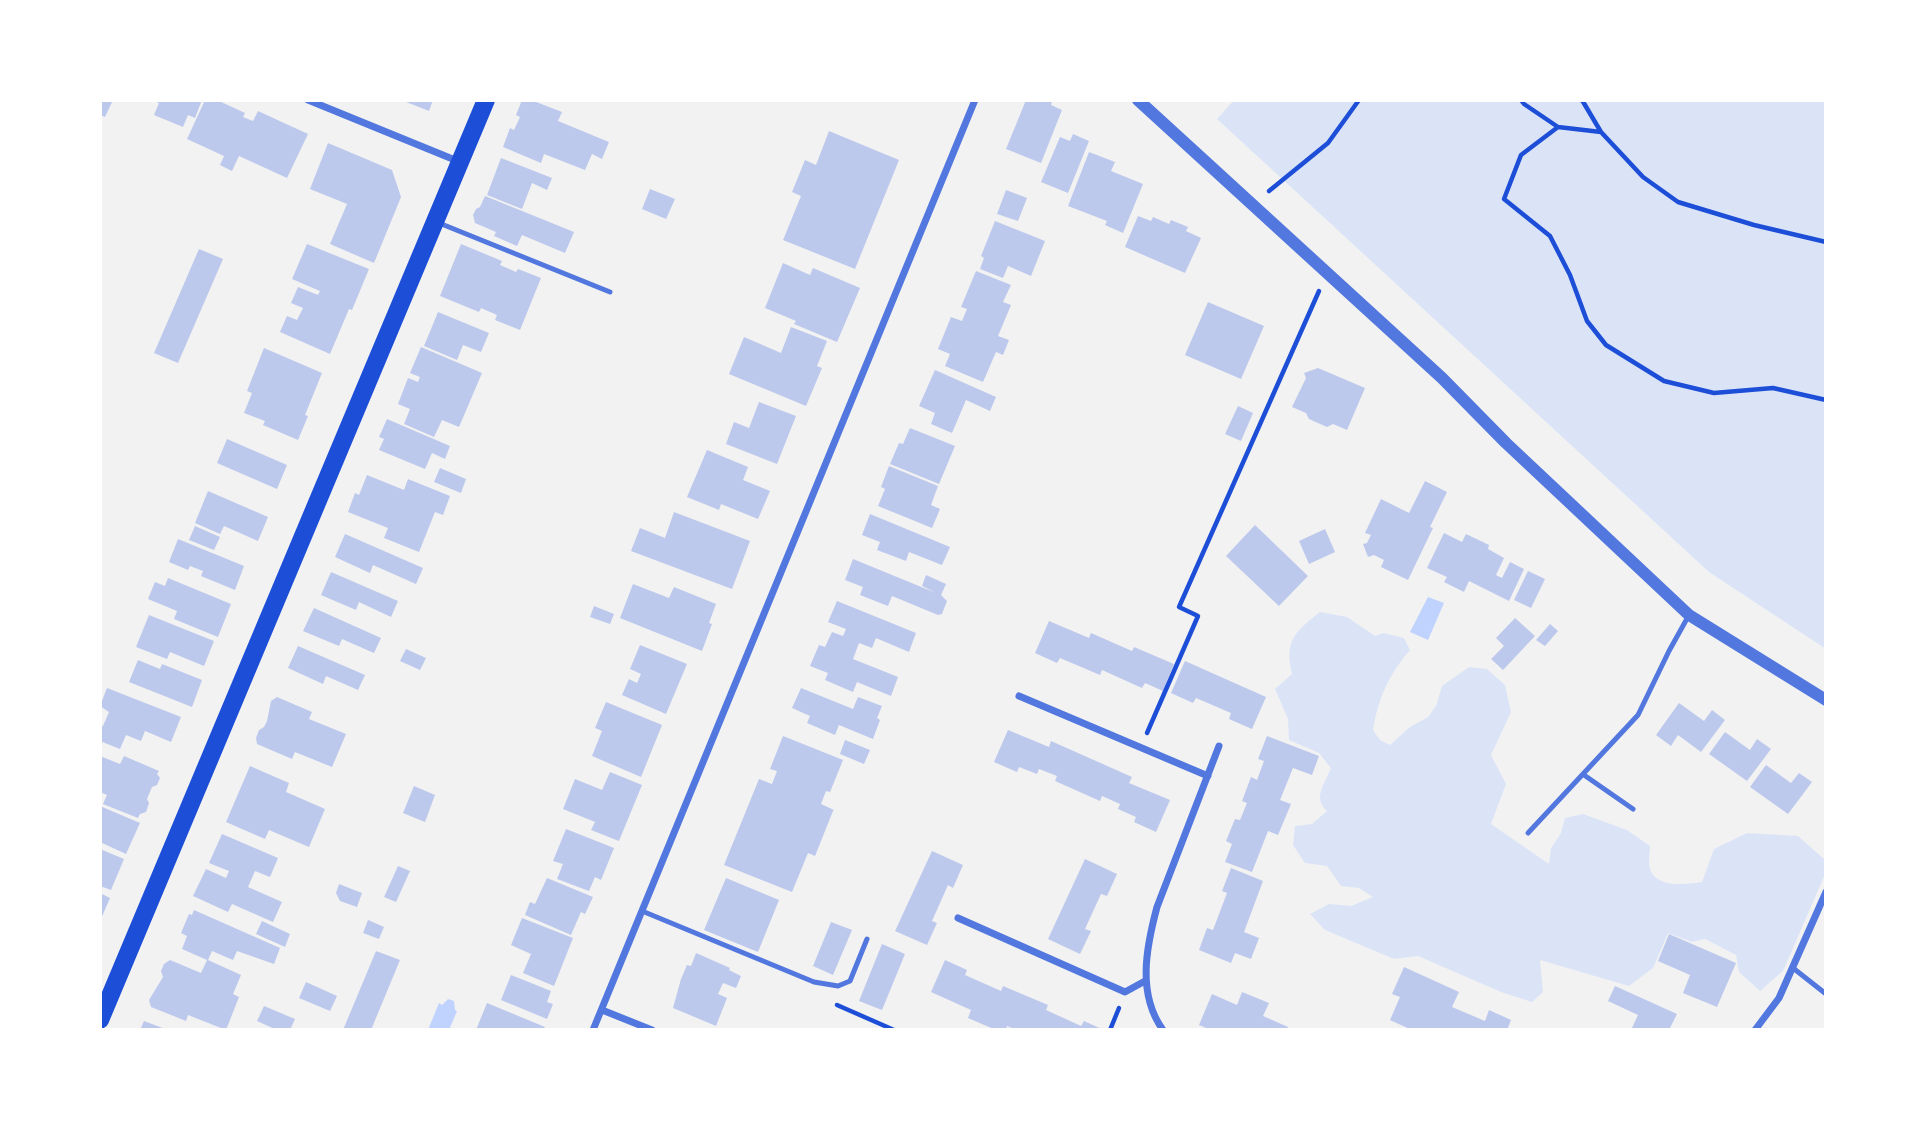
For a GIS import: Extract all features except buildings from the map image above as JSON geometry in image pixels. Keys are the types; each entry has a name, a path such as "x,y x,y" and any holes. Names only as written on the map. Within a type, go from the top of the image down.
{"main road":[{"path":"100,1020 486,100"}],"street":[{"path":"308,100 461,162"},
{"path":"593,1030 975,100"},
{"path":"1138,100 1442,378 1506,443 1689,615 1826,700"},
{"path":"1019,696 1208,776"},
{"path":"1163,1030 1152,1011 1145,981 1147,950 1157,907 1219,746"},
{"path":"1755,1030 1779,998 1826,892"},
{"path":"958,918 1125,992 1145,981"},
{"path":"602,1010 652,1030"}],"lane":[{"path":"436,222 610,292"},
{"path":"1528,833 1638,715 1689,615"},
{"path":"1584,775 1633,809"},
{"path":"642,912 814,982 838,986 850,981 867,939"},
{"path":"1793,968 1826,995"}],"path":[{"path":"1252,205 1328,143 1359,100"},
{"path":"1521,100 1558,127 1601,132"},
{"path":"1582,100 1601,132 1643,177 1678,202 1754,225 1826,242"},
{"path":"1558,127 1521,155 1504,199 1550,236 1570,275 1587,321 1606,345 1664,381 1714,393 1773,388 1826,400"},
{"path":"1141,748 1198,616 1179,607 1326,274"}],"shaded area":[{"path":"1234,100 1826,100 1826,649 1709,572 1217,119"},
{"path":"1320,612 1347,617 1375,636 1383,633 1404,638 1410,650 1386,687 1373,730 1380,740 1390,745 1410,727 1428,717 1436,706 1442,686 1469,667 1487,669 1505,685 1511,712 1491,755 1506,784 1491,824 1549,864 1551,848 1561,833 1565,818 1583,814 1627,830 1650,846 1650,869 1659,880 1673,884 1702,882 1714,849 1747,833 1798,836 1824,859 1826,872 1783,971 1760,991 1739,972 1736,955 1705,939 1692,942 1668,933 1653,968 1629,986 1540,960 1543,992 1532,1002 1501,992 1418,956 1394,959 1325,930 1310,914 1329,904 1351,906 1373,897 1359,888 1341,886 1327,866 1305,863 1293,845 1295,826 1312,824 1327,811 1320,801 1320,796 1331,768 1319,753 1289,740 1288,719 1275,689 1292,674 1289,653 1298,631"}],"water":[{"path":"1428,597 1444,603 1428,640 1410,632"},
{"path":"448,999 454,1001 457,1011 449,1030 428,1030 439,1003 442,1005"}]}
